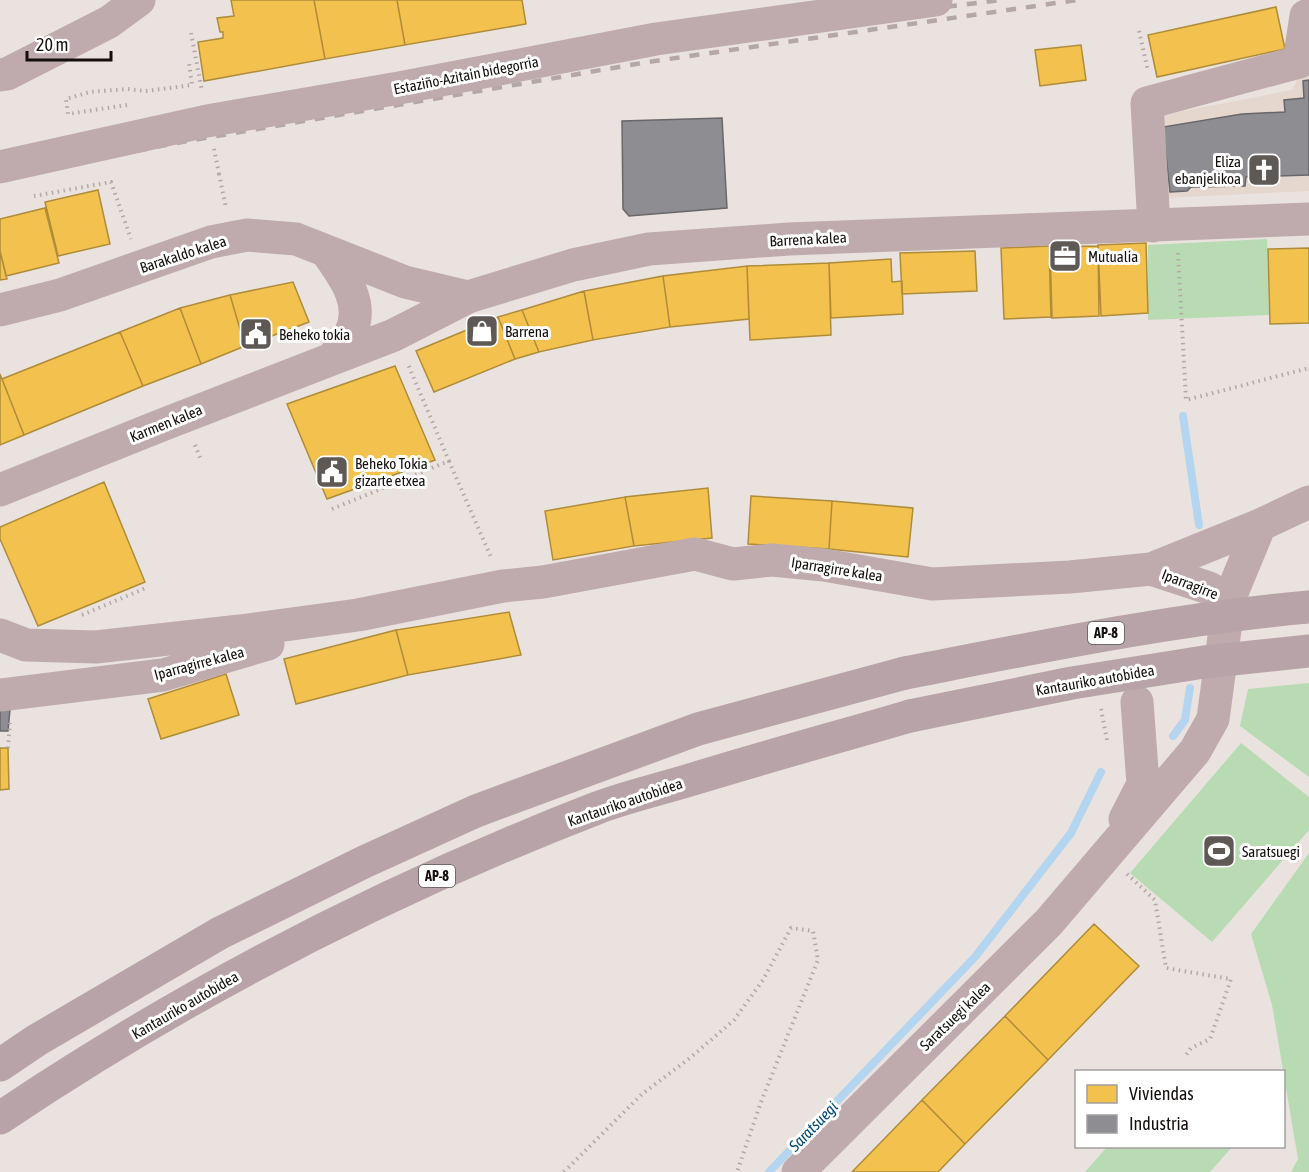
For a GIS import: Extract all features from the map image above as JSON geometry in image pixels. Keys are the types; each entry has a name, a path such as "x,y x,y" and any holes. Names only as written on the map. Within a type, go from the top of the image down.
{"highway":[{"name":"AP-8","path":"0,1065 37,1040 220,933 364,862 476,811 698,729 904,673 1120,631 1262,611 1309,607"},
{"name":"Kantauriko autobidea","path":"0,1118 96,1056 188,1002 308,937 441,874 599,807 910,716 1072,683 1204,662 1309,651"}],"street":[{"path":"0,75 7,74 110,22 140,0"},
{"name":"Estaziño-Azitain bidegorria","path":"0,167 207,121 399,88 656,39 936,0"},
{"path":"1154,226 1147,103 1299,62 1303,29 1306,16 1309,15"},
{"name":"Barrena kalea","path":"468,297 573,266 649,249 789,239 1309,219"},
{"name":"Barakaldo kalea","path":"0,310 60,295 211,242 247,235 296,239 405,282 468,297"},
{"path":"326,251 352,288 355,312 352,331 332,359"},
{"name":"Karmen kalea","path":"0,490 162,424 332,359 409,327 468,297"},
{"name":"Iparragirre kalea","path":"0,635 26,645 96,646 240,632 358,615 503,586 543,582 695,554 733,564 772,560 804,563 932,584 1070,577 1151,569 1260,525 1309,502"},
{"name":"Saratsuegi kalea","path":"798,1172 1026,945 1195,751 1213,719 1229,600 1260,525"},
{"name":"Iparragirre","path":"1151,569 1209,588 1229,600"},
{"name":"Iparragirre kalea","path":"0,695 163,675 358,615"},
{"name":"Saratsuegi kalea","path":"1106,855 1143,784 1137,702"}],"path":[{"path":"1139,31 1155,101"},
{"path":"191,33 202,94"},
{"path":"135,104 68,114 66,99 90,93 127,89 146,91 192,85 189,63"},
{"path":"34,196 111,182 142,268"},
{"path":"1178,250 1186,400 1309,369"},
{"path":"409,327 414,334 398,341 494,566"},
{"path":"192,439 201,460"},
{"path":"332,509 449,461"},
{"path":"75,618 148,587"},
{"path":"1106,855 1155,900 1166,968 1231,979 1210,1039 1191,1048 1184,1058"},
{"path":"564,1172 642,1094 690,1058 734,1020 763,980 791,928 813,931 818,960 761,1102 737,1172"}],"shaded area":[{"path":"1309,37 1309,191 1162,198 1158,116 1292,90 1305,65"}],"green space":[{"path":"1267,239 1269,315 1148,320 1148,245"},
{"path":"1309,683 1309,777 1240,726 1248,689"},
{"name":"Saratsuegi","path":"1241,743 1309,797 1309,830 1212,942 1130,873"},
{"path":"1309,853 1309,1172 1291,1172 1298,1159 1285,1070 1283,1070 1272,1005 1251,934"},
{"path":"1106,1148 1231,1148 1210,1172 1085,1172"}],"building: Viviendas":[{"path":"231,0 314,0 325,59 204,81 198,42 223,38 217,18 234,16"},
{"path":"314,0 397,0 405,45 325,59"},
{"path":"397,0 522,0 526,24 405,45"},
{"path":"1276,7 1285,49 1157,77 1148,35"},
{"path":"1081,45 1086,80 1040,86 1035,50"},
{"path":"98,190 110,244 58,256 45,202"},
{"path":"45,208 59,263 6,276 0,251 0,219"},
{"path":"1146,243 1148,313 1101,316 1098,245"},
{"path":"1049,246 1051,317 1004,319 1001,248"},
{"path":"1098,246 1099,316 1052,318 1050,247"},
{"path":"1309,248 1309,323 1270,324 1268,249"},
{"path":"0,251 7,279 0,280"},
{"path":"975,251 977,291 902,294 900,253"},
{"path":"891,259 892,282 902,281 903,314 831,318 829,263"},
{"path":"829,263 831,335 750,340 747,266"},
{"path":"747,266 749,319 670,327 663,276"},
{"path":"663,276 670,327 593,340 584,291"},
{"path":"293,282 309,322 245,346 230,295"},
{"path":"584,291 593,340 539,352 522,310"},
{"path":"230,295 245,346 201,364 180,308"},
{"path":"180,308 201,364 143,386 120,332"},
{"path":"522,310 539,352 515,359 498,317"},
{"path":"498,317 515,359 434,392 416,351"},
{"path":"120,332 143,386 24,435 2,379"},
{"path":"395,366 435,460 327,499 287,404"},
{"path":"0,374 24,435 0,445"},
{"path":"104,482 145,582 38,626 0,539 0,527"},
{"path":"708,488 712,538 634,546 625,497"},
{"path":"751,496 832,501 829,549 748,544"},
{"path":"625,497 634,546 553,560 545,511"},
{"path":"832,501 913,508 908,557 829,549"},
{"path":"509,612 521,655 408,675 396,630"},
{"path":"396,630 408,675 296,704 284,659"},
{"path":"226,674 239,715 161,739 148,699"},
{"path":"0,748 8,748 9,789 0,790"},
{"path":"1094,924 1139,966 1048,1060 1005,1016"},
{"path":"1005,1016 1048,1060 965,1144 922,1100"},
{"path":"922,1100 965,1144 938,1172 852,1172"}],"building: Industria":[{"path":"1309,80 1309,175 1246,177 1245,186 1191,187 1187,191 1170,192 1163,127 1242,114 1285,112 1284,100 1304,98 1303,81"},
{"path":"722,118 727,208 629,216 623,209 622,121"},
{"path":"0,709 10,709 8,731 0,731"}],"waterway":[{"name":"Saratsuegi","path":"1183,416 1199,525"},
{"name":"Saratsuegi","path":"1173,736 1185,720 1190,688"},
{"name":"Saratsuegi","path":"769,1172 975,957 1071,833 1101,772"}],"railway":[{"path":"0,164 609,56 813,24 1000,0"},
{"path":"0,177 182,142 648,62 1077,0"}],"place":[{"name":"Eliza ebanjelikoa","path":"1264,170"},
{"name":"Mutualia","path":"1065,256"},
{"name":"Barrena","path":"482,331"},
{"name":"Beheko tokia","path":"256,334"},
{"name":"Beheko Tokia gizarte etxea","path":"332,472"},
{"name":"Saratsuegi","path":"1219,851"}]}
